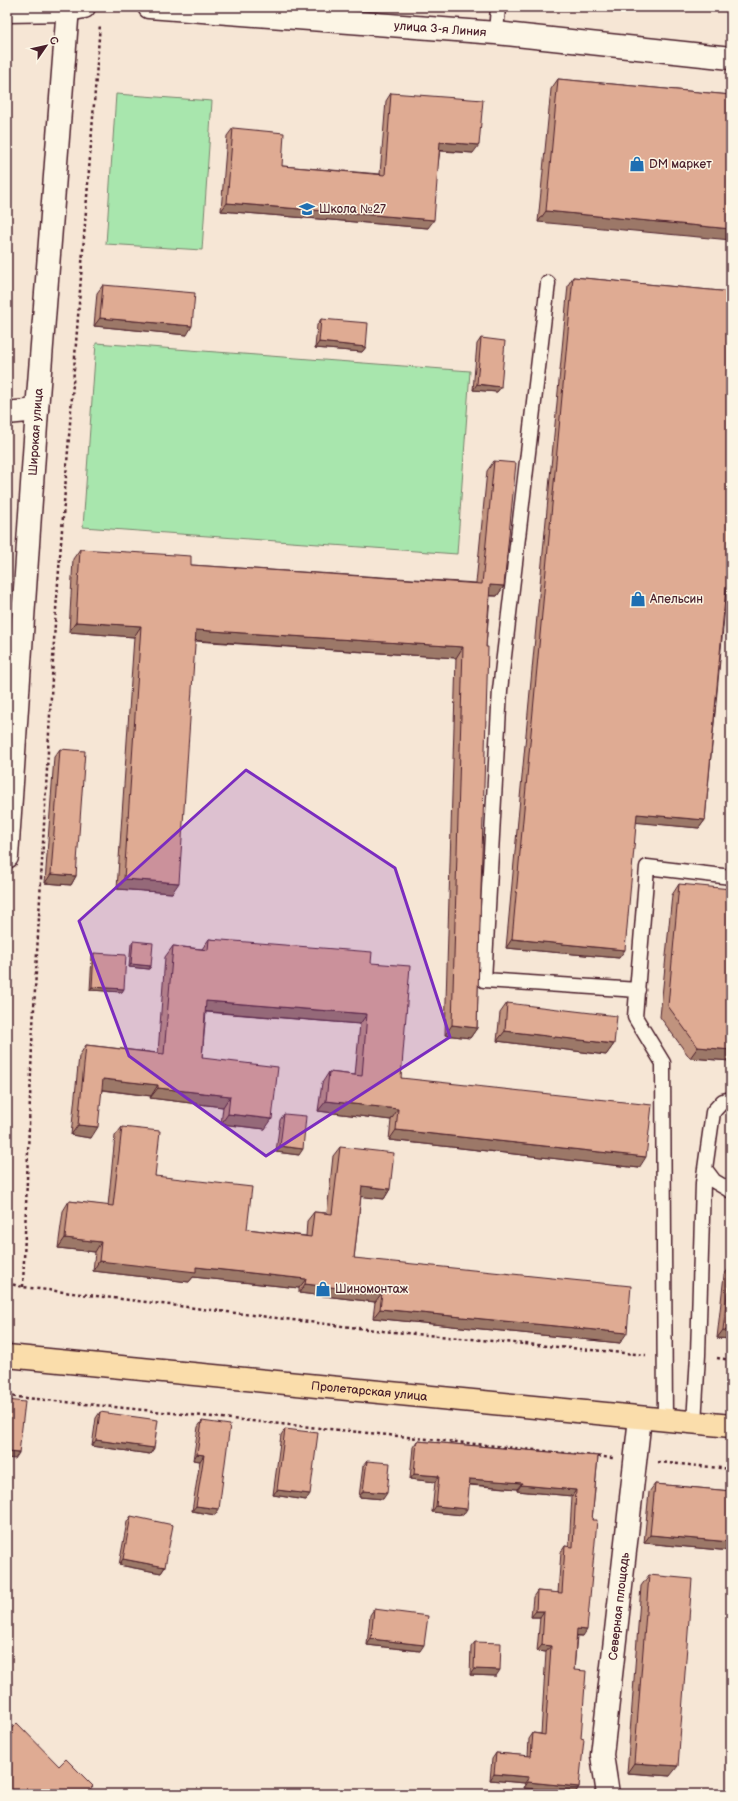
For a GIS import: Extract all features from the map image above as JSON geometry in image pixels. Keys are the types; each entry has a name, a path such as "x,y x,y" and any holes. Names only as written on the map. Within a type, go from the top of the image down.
{"main road":[{"name":"Пролетарская улица","path":"7,1356 665,1421 731,1426"}],"street":[{"name":"улица 3-я Линия","path":"149,7 496,33 731,58"},
{"path":"7,11 73,8"},
{"name":"Широкая улица","path":"7,857 8,820 37,410 73,8"},
{"path":"7,413 37,410"},
{"name":"Северная площадь","path":"608,1794 602,1755 637,1460 640,1418"}],"lane":[{"path":"496,33 498,7"},
{"path":"548,283 500,690 484,980 638,990"},
{"path":"665,1421 663,1063 636,1017 647,867 731,877"},
{"path":"694,1423 705,1169 712,1112 723,1101 731,1099"},
{"path":"705,1169 714,1181 731,1191"}],"path":[{"path":"23,1287 32,1045 55,623 100,23"},
{"path":"7,1283 23,1287 383,1331 665,1357"},
{"path":"698,1356 731,1360"},
{"path":"7,1396 731,1469"}],"highlighted area":[{"path":"246,770 395,868 450,1037 266,1156 129,1056 79,921"}],"green space":[{"path":"116,94 212,101 202,250 106,244"},
{"path":"96,343 470,371 457,554 83,527"}],"building":[{"name":"DM маркет","path":"558,79 731,95 731,229 546,211"},
{"path":"391,93 483,100 479,145 440,142 434,220 227,203 233,128 284,133 282,166 385,175"},
{"path":"573,277 731,292 731,588 726,587 705,820 637,814 625,950 512,939"},
{"path":"103,285 195,293 192,326 100,318"},
{"path":"321,319 368,323 366,347 319,342"},
{"path":"481,338 505,341 501,387 477,384"},
{"path":"494,461 516,463 504,586 490,585 486,647 488,647 477,1028 452,1025 463,647 196,630 179,883 124,879 141,626 76,622 80,549 191,556 191,565 482,584"},
{"path":"60,749 85,751 76,876 51,874"},
{"path":"679,884 731,889 731,1050 698,1047 668,1006"},
{"path":"209,939 372,952 371,963 410,966 401,1078 652,1105 646,1157 396,1130 398,1109 326,1101 329,1072 362,1076 367,1014 206,1001 202,1058 278,1067 272,1119 228,1114 230,1096 158,1088 158,1085 103,1079 98,1127 78,1125 86,1045 164,1054 173,946 208,950"},
{"path":"133,941 153,943 151,966 131,964"},
{"path":"94,953 126,955 124,989 92,987"},
{"path":"507,1003 617,1016 614,1044 505,1031"},
{"path":"284,1114 306,1116 303,1149 280,1146"},
{"path":"122,1127 160,1131 155,1176 252,1187 247,1229 311,1237 314,1212 332,1214 340,1147 394,1153 390,1189 362,1186 354,1258 631,1286 627,1333 380,1309 382,1293 305,1284 306,1279 196,1267 196,1272 99,1261 101,1242 65,1238 69,1201 113,1206"},
{"path":"731,1267 731,1331 723,1330"},
{"path":"7,1400 25,1402 19,1453 7,1452"},
{"path":"100,1412 158,1420 154,1448 96,1440"},
{"path":"202,1421 230,1425 219,1509 196,1506 204,1455 197,1454"},
{"path":"285,1429 318,1433 310,1494 277,1490"},
{"path":"417,1441 598,1456 592,1520 597,1520 587,1630 577,1629 574,1670 586,1671 581,1738 584,1739 579,1787 528,1782 529,1777 494,1774 496,1753 531,1756 533,1733 545,1735 551,1646 542,1645 544,1611 536,1611 537,1591 562,1593 565,1546 573,1547 576,1490 521,1485 522,1483 470,1479 467,1509 436,1506 439,1476 414,1474"},
{"path":"367,1461 390,1463 387,1493 363,1491"},
{"path":"655,1484 731,1491 731,1542 650,1535"},
{"path":"131,1516 173,1525 165,1567 123,1559"},
{"path":"649,1575 692,1579 678,1766 634,1763"},
{"path":"374,1609 428,1616 424,1645 371,1639"},
{"path":"475,1642 501,1643 500,1670 474,1669"},
{"path":"17,1723 59,1766 66,1759 93,1786 86,1794 7,1794 7,1733"}],"place":[{"name":"DM маркет","path":"637,164"},
{"name":"Школа №27","path":"307,209"},
{"name":"Апельсин","path":"638,599"},
{"name":"Шиномонтаж","path":"323,1289"}]}
